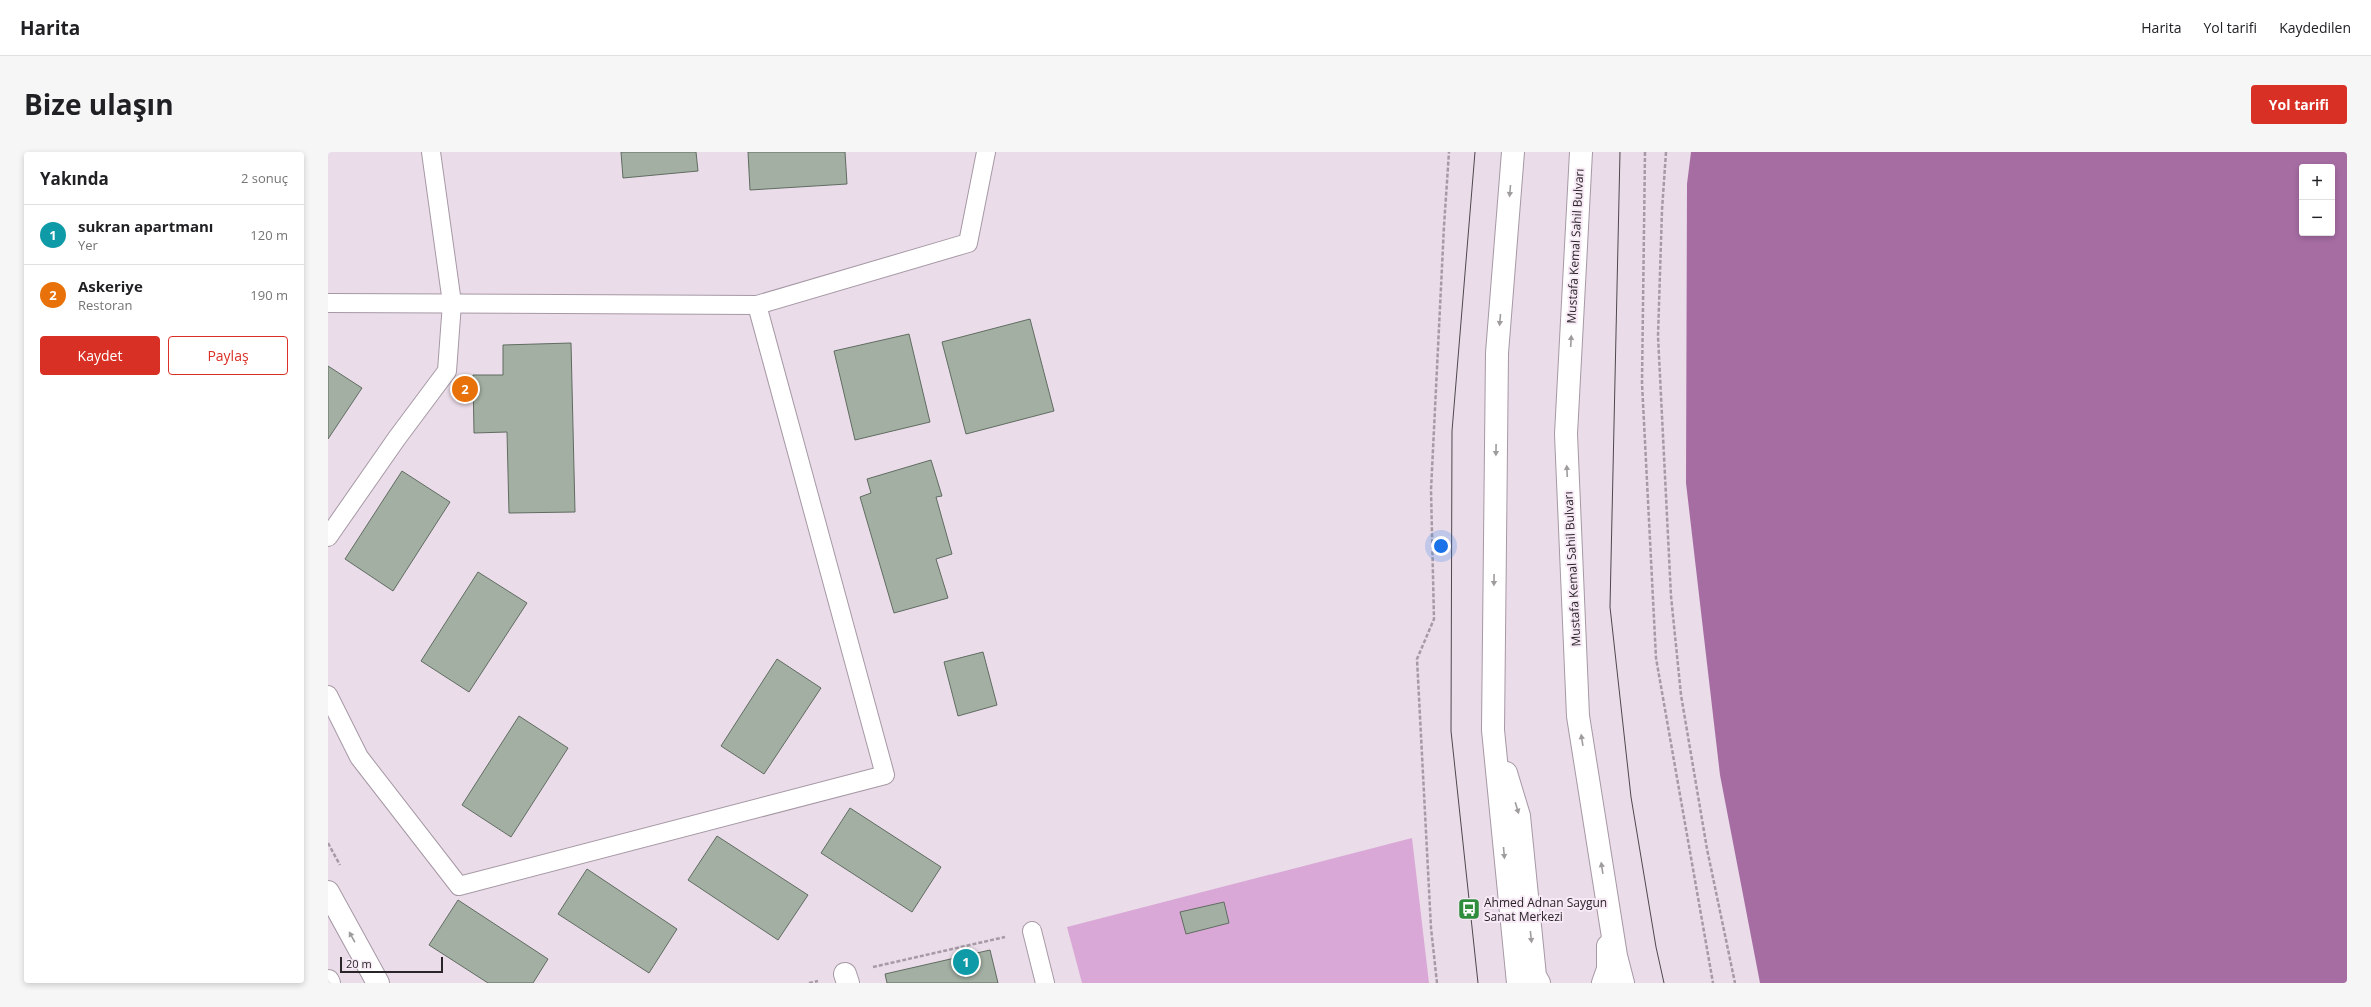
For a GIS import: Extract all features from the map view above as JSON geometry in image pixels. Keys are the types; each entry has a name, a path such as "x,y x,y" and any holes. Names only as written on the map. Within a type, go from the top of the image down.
{"main road":[{"path":"1513,152 1497,353 1493,730 1511,926 1518,983"},
{"name":"Mustafa Kemal Sahil Bulvarı","path":"1581,152 1566,434 1578,716 1608,907 1623,983"},
{"path":"1493,730 1519,816 1535,976 1539,983"},
{"path":"328,892 378,983"},
{"path":"1603,983 1608,969 1608,907"},
{"path":"1506,983 1511,926"}],"lane":[{"path":"328,538 397,438 447,371 452,303 431,152"},
{"path":"328,303 757,304 968,243 986,152"},
{"path":"328,695 359,757 459,886 885,775 757,304"},
{"path":"1032,931 1045,983"}],"path":[{"path":"1437,983 1431,928 1417,659 1434,619 1431,490 1449,152"},
{"path":"1646,152 1642,383 1656,658 1713,983"},
{"path":"1666,152 1662,210 1658,336 1671,596 1681,695 1707,849 1735,983"},
{"path":"809,983 847,978 1032,931"}],"shaded area":[{"path":"1691,152 2347,152 2347,983 1760,983 1720,775 1686,483 1687,184"},
{"path":"1412,838 1429,983 1082,983 1067,927"}],"building":[{"path":"621,152 696,152 698,171 623,178"},
{"path":"748,152 845,152 847,184 750,190"},
{"path":"1030,319 1054,411 966,434 942,342"},
{"path":"909,334 930,422 855,440 834,351"},
{"path":"571,343 575,512 509,513 507,432 474,433 473,375 503,375 503,345"},
{"path":"328,366 362,388 328,439"},
{"path":"931,460 942,496 936,497 952,554 936,559 948,598 894,613 860,497 871,493 867,479"},
{"path":"402,471 450,502 393,591 345,559"},
{"path":"478,572 527,603 469,692 421,661"},
{"path":"983,652 997,705 958,716 944,662"},
{"path":"777,659 821,688 764,774 721,746"},
{"path":"519,716 568,748 511,837 462,805"},
{"path":"850,808 941,867 912,912 821,853"},
{"path":"717,836 808,895 778,940 688,880"},
{"path":"587,869 677,929 649,973 558,914"},
{"path":"458,900 548,959 533,983 488,983 429,945"},
{"path":"1224,902 1229,923 1186,934 1180,912"},
{"path":"990,950 998,983 887,983 885,974"}],"tram line":[{"path":"1475,152 1452,431 1451,731 1478,983"},
{"path":"1620,152 1610,607 1631,797 1656,947 1664,983"}],"place":[{"name":"Askeriye","path":"465,389"},
{"name":"Ahmed Adnan Saygun Sanat Merkezi","path":"1469,909"},
{"name":"sukran apartmanı","path":"966,962"}]}
